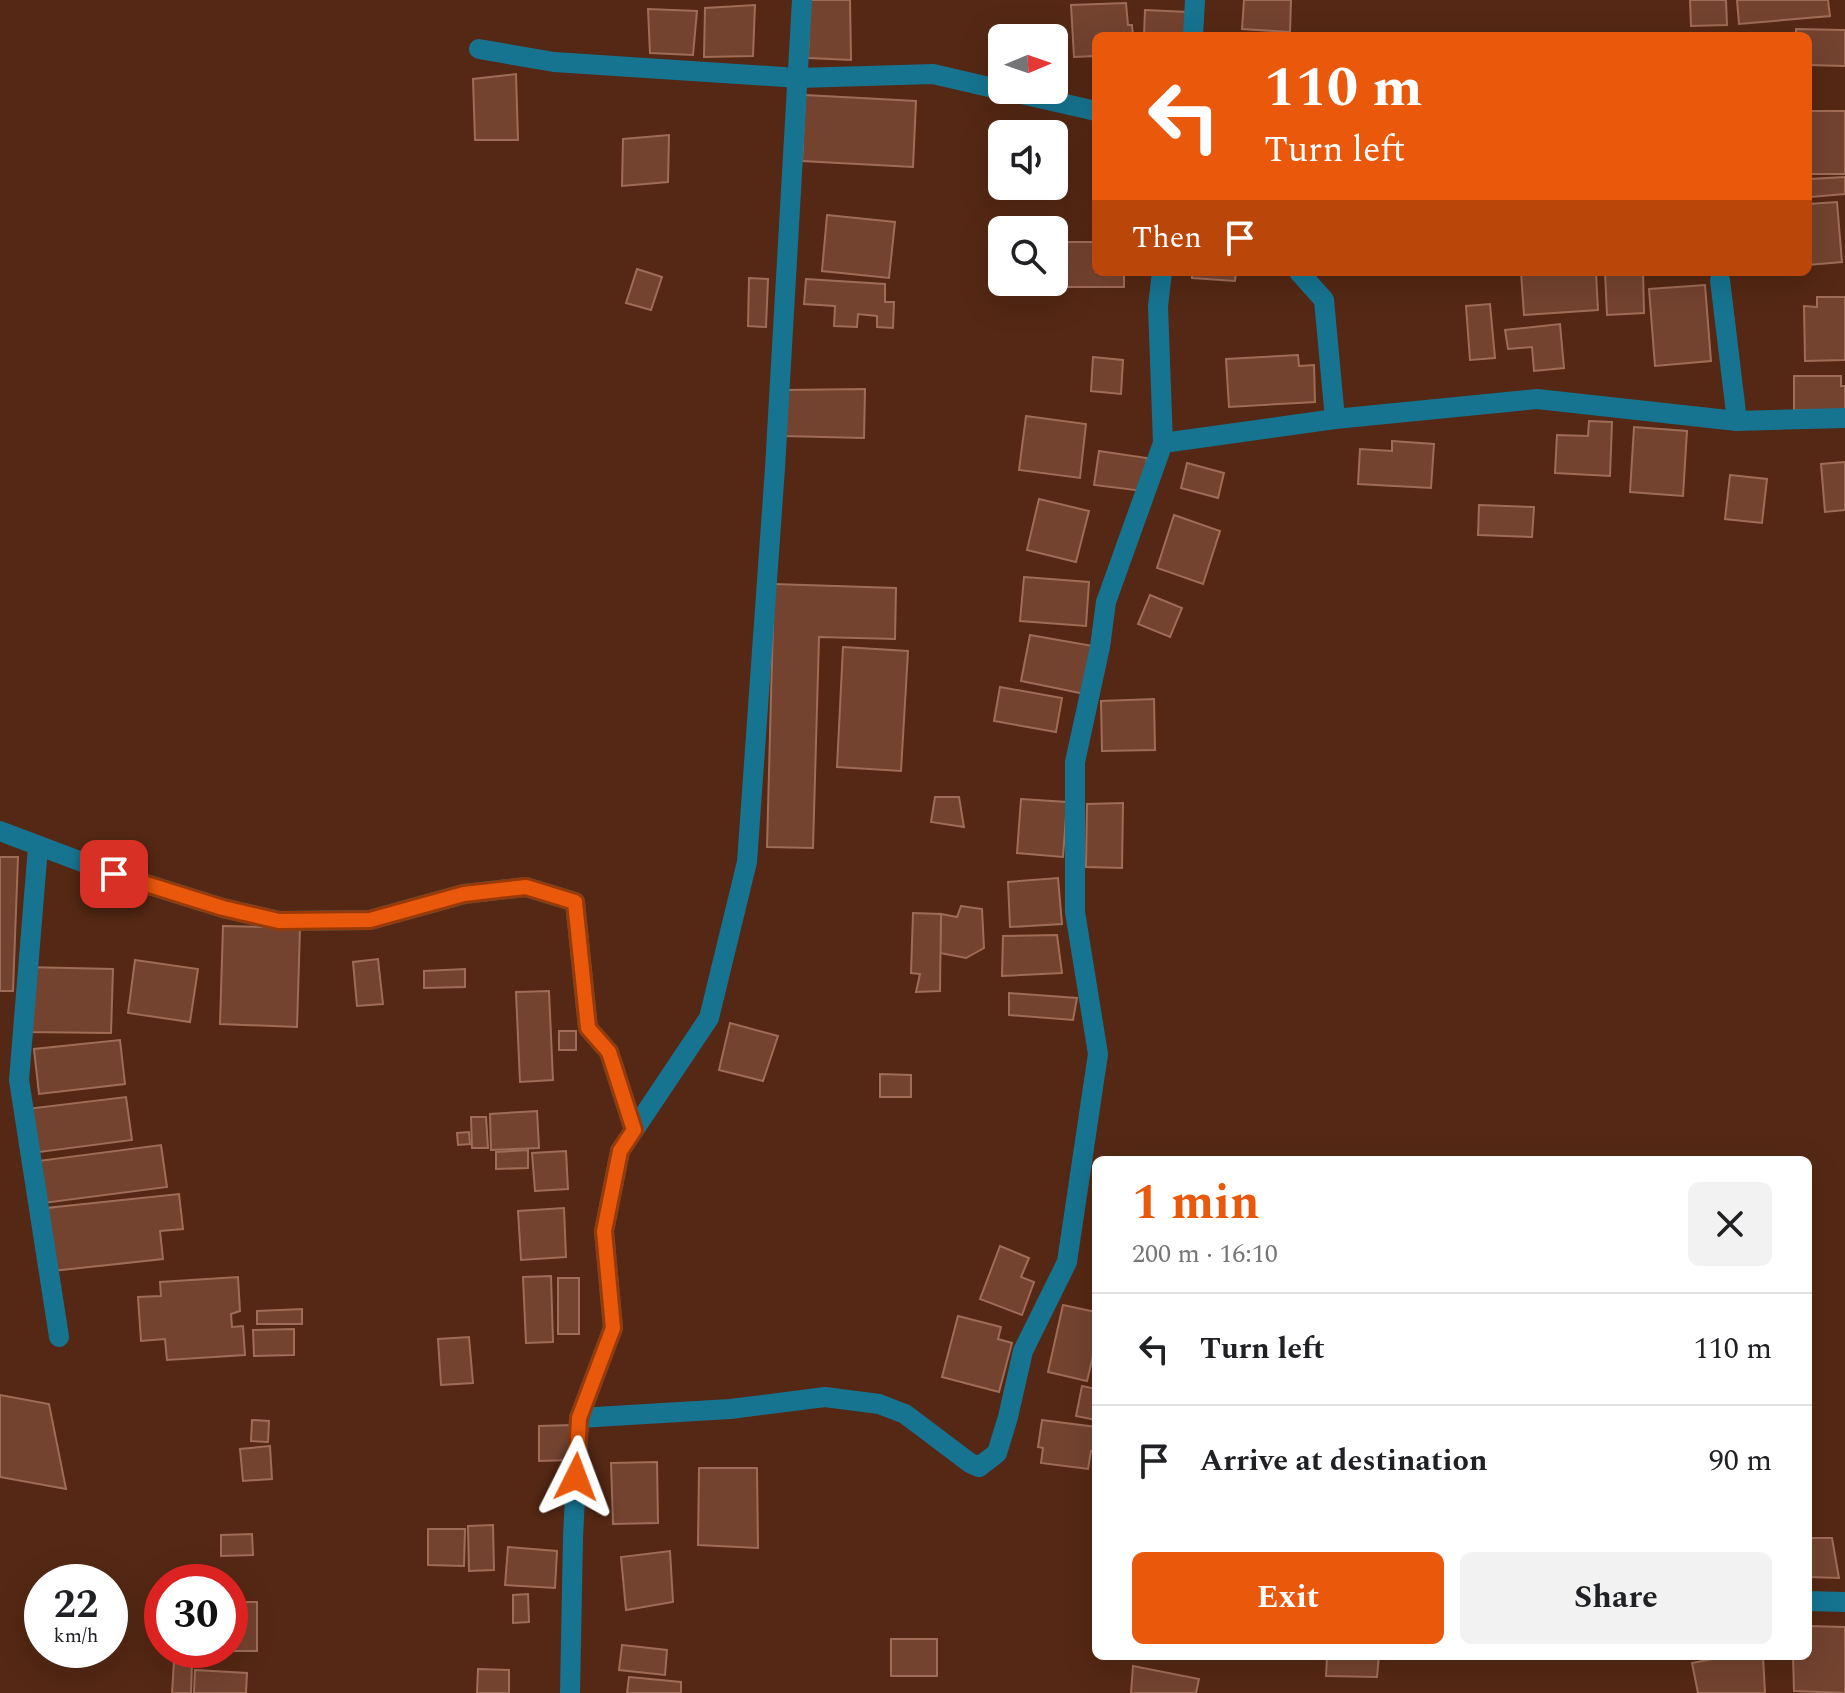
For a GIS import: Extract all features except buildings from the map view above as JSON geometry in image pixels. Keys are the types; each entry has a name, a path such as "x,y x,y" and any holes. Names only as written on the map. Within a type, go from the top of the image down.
{"street":[{"path":"570,1693 579,1418 613,1328 604,1231 620,1151 709,1018 747,862 775,468 802,0"},
{"path":"1193,32 1195,0"},
{"path":"479,49 554,62 799,78 933,74 988,87"},
{"path":"1065,104 1092,110"},
{"path":"579,1418 730,1409 825,1397 879,1404 905,1414 979,1467 997,1453 1023,1351 1067,1262 1098,1054 1075,912 1075,762 1100,647 1106,602 1163,443 1158,306 1162,276"},
{"path":"1303,276 1324,300 1335,419"},
{"path":"1720,280 1737,421"},
{"path":"1163,443 1335,419 1537,399 1737,421 1845,418"},
{"path":"0,831 114,874 223,908 279,921 370,920 464,894 526,887 575,902 588,1028 609,1052 634,1130"},
{"path":"38,847 19,1080 59,1337"},
{"path":"1812,1601 1845,1602"}],"route":[{"path":"114,874 223,908 279,921 370,920 464,894 526,887 575,902 588,1028 609,1052 634,1130 620,1151 604,1231 613,1328 579,1418 576,1477"}]}
